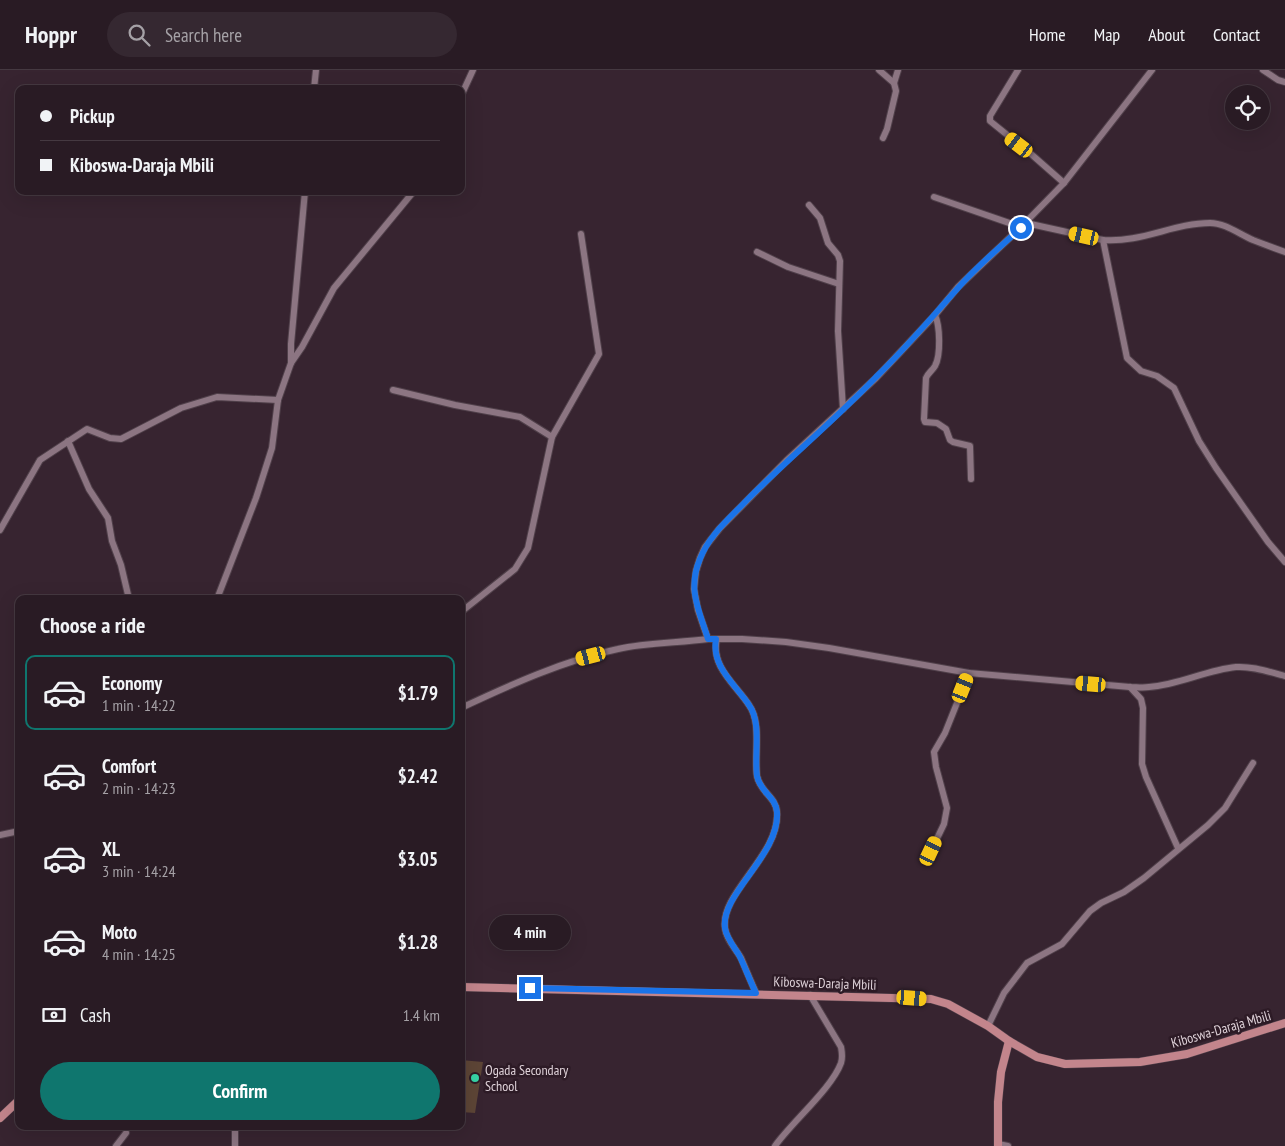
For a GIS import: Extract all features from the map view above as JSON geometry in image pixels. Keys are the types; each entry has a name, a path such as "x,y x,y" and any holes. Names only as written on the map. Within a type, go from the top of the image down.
{"main road":[{"name":"Kiboswa-Daraja Mbili","path":"465,987 756,993 931,999 948,1004 988,1026 1037,1057 1065,1064 1140,1062 1187,1054 1285,1023"},
{"path":"998,1145 998,1102 1001,1072 1009,1041"},
{"path":"0,1118 15,1104"}],"street":[{"path":"314,85 316,70"},
{"path":"465,87 473,70"},
{"path":"879,70 894,83"},
{"path":"883,138 896,91 894,83 898,70"},
{"path":"1018,70 990,116 990,121 1064,184"},
{"path":"708,639 698,610 694,589 696,571 705,547 745,502 876,378 958,287 1064,184 1152,70"},
{"path":"1263,70 1278,80 1285,82"},
{"path":"291,364 291,344 305,195"},
{"path":"219,595 256,498 272,448 278,400 291,364 334,288 411,195"},
{"path":"934,197 1023,225 1103,240 1130,240 1210,223 1224,226 1257,242 1285,252"},
{"path":"810,205 820,218 828,243 840,258 838,331 843,409"},
{"path":"465,609 515,569 528,548 552,437 599,354 581,234"},
{"path":"1103,240 1127,358 1141,370 1157,376 1174,388 1199,441 1216,468 1268,542 1285,562"},
{"path":"757,252 788,267 840,284"},
{"path":"935,314 940,331 937,364 928,373 926,378 924,419 925,422 937,423 946,429 950,440 953,442 970,446 971,479"},
{"path":"393,390 455,405 520,417 552,437"},
{"path":"0,530 40,460 87,429 110,438 121,439 181,408 217,397 278,400"},
{"path":"68,441 89,489 108,518 112,541 122,565 128,595"},
{"path":"465,706 495,692 585,657 619,648 708,639 786,642 969,673 1130,687 1150,687 1177,682 1237,667 1259,669 1285,676"},
{"path":"716,639 716,654 722,670 754,713 756,722 755,752 759,783 775,804 777,812 776,823 767,848 761,860 745,879 733,900 725,921 727,933 756,993"},
{"path":"931,851 944,824 947,808 934,752 945,733 969,673"},
{"path":"1130,687 1141,698 1144,708 1142,764 1178,848"},
{"path":"988,1026 1004,993 1027,963 1062,944 1090,911 1101,903 1124,892 1144,878 1208,825 1225,808 1254,763"},
{"path":"0,835 15,832"},
{"path":"775,1146 823,1090 841,1063 843,1055 841,1047 810,995"},
{"path":"234,1130 235,1146"},
{"path":"116,1146 126,1133"},
{"path":"998,1145 1008,1146"}],"shaded area":[{"path":"465,1060 483,1062 475,1113 465,1112"}],"place":[{"name":"Ogada Secondary School","path":"475,1078"}],"route":[{"path":"530,988 756,993 727,933 725,921 727,912 745,879 761,860 767,848 776,823 777,812 775,804 759,783 757,775 755,752 756,722 754,713 750,705 726,676 716,654 716,639 708,639 698,610 694,589 700,558 705,547 720,528 786,461 876,378 958,287 1021,228"}]}
